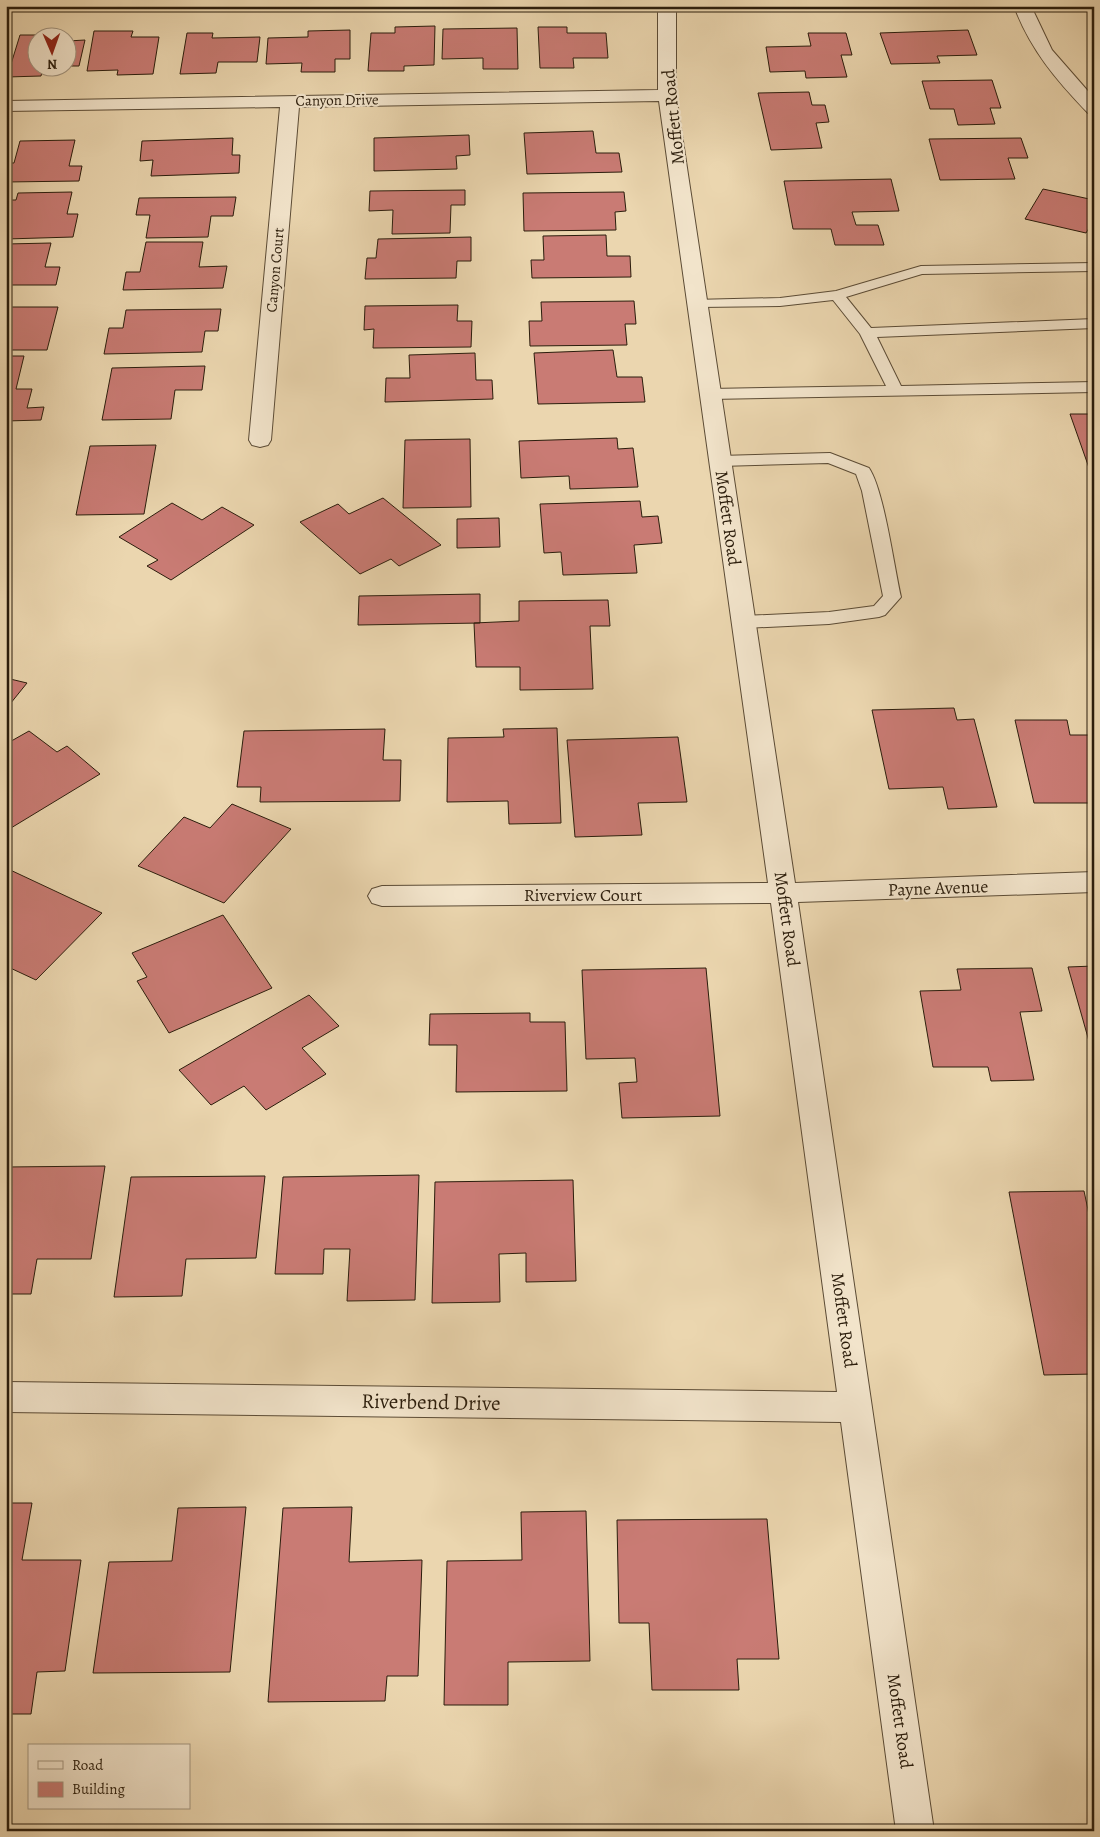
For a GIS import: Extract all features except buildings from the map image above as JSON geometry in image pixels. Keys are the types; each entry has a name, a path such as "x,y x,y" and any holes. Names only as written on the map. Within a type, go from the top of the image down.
{"street":[{"name":"Moffett Road","path":"667,6 667,94 783,893 915,1831"},
{"path":"1022,6 1030,30 1052,66 1094,109"},
{"name":"Canyon Drive","path":"6,106 667,94"},
{"name":"Canyon Court","path":"260,440 290,101"},
{"name":"Payne Avenue","path":"783,893 1094,882"},
{"name":"Riverview Court","path":"382,896 783,893"},
{"name":"Riverbend Drive","path":"6,1397 856,1407"}],"lane":[{"path":"698,303 780,302 838,295 921,270 1094,266"},
{"path":"838,295 867,333 896,391"},
{"path":"867,333 1094,323"},
{"path":"710,394 1094,387"},
{"path":"720,461 830,458 863,471 870,491 892,597 879,611 829,618 744,622"}]}
